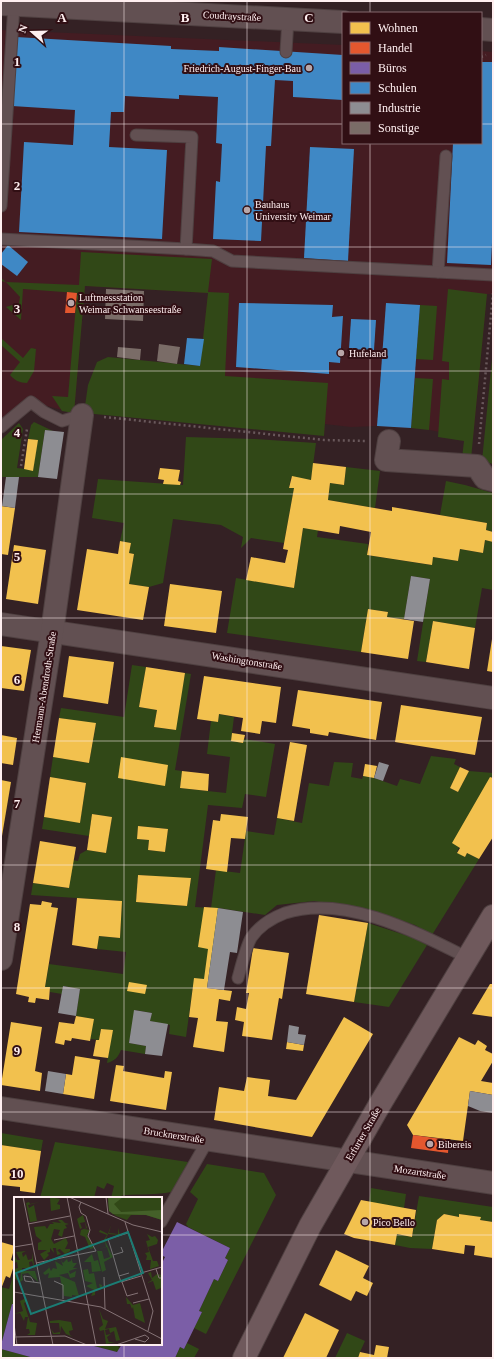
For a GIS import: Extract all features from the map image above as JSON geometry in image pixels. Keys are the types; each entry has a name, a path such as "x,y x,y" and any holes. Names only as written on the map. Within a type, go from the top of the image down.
{"street":[{"name":"Coudraystraße","path":"8,5 342,22"},
{"path":"482,29 493,30"},
{"name":"Hermann-Abendroth-Straße","path":"1,959 52,632 82,415"},
{"path":"388,441 386,460 485,473"},
{"name":"Washingtonstraße","path":"1,624 493,698"},
{"name":"Erfurter Straße","path":"244,1358 310,1226 346,1162 493,916"},
{"name":"Brucknerstraße","path":"1,1108 346,1162"},
{"name":"Mozartstraße","path":"346,1162 493,1183"}],"lane":[{"path":"1,206 8,5"},
{"path":"286,52 288,19"},
{"path":"136,135 192,137 186,250"},
{"path":"438,272 446,156"},
{"path":"1,239 213,252 232,262 493,275"},
{"path":"1,427 31,402 44,412 62,421 82,415"},
{"path":"238,978 251,939 259,929 274,917 295,910 316,907 353,912 382,920 418,933 468,958"},
{"path":"162,1218 166,1204 208,1140"}],"path":[{"path":"482,57 486,55"},
{"path":"485,473 493,294"},
{"path":"21,466 31,402"},
{"path":"82,415 324,440 388,441"}],"shaded area":[{"name":"Bauhaus University Weimar","path":"1,30 342,45 342,144 482,144 482,51 493,52 493,294 487,294 473,439 425,429 377,426 351,427 325,424 324,436 200,366 208,293 85,286 74,413 31,402 1,427"}],"green space":[{"path":"81,252 212,259 208,292 229,293 225,376 328,383 324,436 84,413 88,385 97,362 108,357 200,366 208,293 85,286 74,413 62,411 52,396 68,397 77,293 23,289 21,320 6,307 19,303 20,297 6,282 79,285"},
{"path":"448,289 487,294 471,459 462,458 464,441 438,437 442,379 449,380 449,362 442,361"},
{"path":"420,305 437,306 433,360 416,359"},
{"path":"1,338 23,358 31,348 36,349 34,371 27,383 17,381 10,375 20,362 1,345"},
{"path":"493,349 493,464 482,461"},
{"path":"415,378 433,379 429,430 411,428"},
{"path":"34,422 53,431 45,430 38,477 1,477 1,440 19,423 23,429 17,468 33,470 37,440 28,439 31,425"},
{"path":"186,437 316,443 311,480 291,477 289,488 294,488 284,543 251,538 241,548 243,537 221,525 173,519 163,583 149,587 129,584 134,554 129,553 131,543 120,541 124,523 92,518 98,479 183,485"},
{"path":"346,467 380,471 375,508 328,500 330,483 344,485"},
{"path":"446,481 493,493 493,532 486,530 487,523 440,515"},
{"path":"303,528 318,530 317,537 368,544 367,555 431,565 433,557 458,561 460,549 483,553 485,540 493,542 493,590 482,588 475,628 433,621 426,662 417,661 430,579 411,576 404,619 387,617 388,612 368,609 361,652 227,633 236,578 294,588"},
{"path":"132,665 146,667 139,707 157,710 154,727 175,730 185,673 191,674 175,770 182,771 180,788 226,793 230,757 207,754 211,721 218,722 219,714 234,717 231,741 243,743 244,739 275,744 266,797 245,794 242,808 208,805 195,907 211,908 216,870 240,873 246,831 274,835 277,818 302,823 309,783 329,786 334,762 353,763 351,777 362,779 363,776 374,778 397,786 400,779 420,784 431,756 456,759 454,764 460,767 450,788 458,792 469,771 493,773 493,778 490,777 457,852 465,857 467,853 479,859 432,935 415,925 368,909 314,901 277,905 265,915 219,908 207,988 193,986 186,1037 169,1034 170,1025 150,1021 152,1013 135,1010 129,1043 146,1046 145,1054 121,1050 116,1058 107,1063 112,1031 101,1029 99,1040 90,1039 93,1019 76,1016 80,989 63,986 62,994 50,992 50,988 45,987 49,964 123,974 126,952 97,949 99,936 120,938 122,901 31,895 33,883 68,888 73,860 78,861 80,854 87,850 106,853 112,817 92,814 89,836 42,829 44,817 80,822 86,783 50,777 53,757 89,763 96,724 59,718 61,708 124,717","holes":["138,826 168,829 165,852 148,850 149,840 137,839","138,875 191,879 187,906 136,902"]},
{"path":"368,923 411,937 427,945 389,1007 354,1002"},
{"path":"1,1133 43,1140 41,1151 1,1145"},
{"path":"55,1142 188,1162 181,1178 171,1192 111,1197 114,1186 107,1183 104,1189 97,1186 94,1197 40,1197"},
{"path":"207,1164 264,1173 276,1195 206,1334 194,1328 202,1312 199,1311 214,1279 218,1281 228,1260 225,1258 230,1248 188,1227 186,1224 198,1199 190,1192"},
{"path":"371,1188 406,1194 404,1208 369,1202"},
{"path":"419,1196 493,1207 493,1222 480,1220 480,1217 459,1214 459,1217 444,1214 437,1220 432,1249 410,1248 395,1245 397,1234 412,1237"},
{"path":"14,1273 14,1304 12,1304 1,1345 1,1287 9,1289"},
{"path":"347,1333 365,1341 358,1358 335,1358"},
{"path":"187,1343 199,1349 194,1358 175,1358 180,1347 184,1349"},
{"path":"116,1345 120,1348 117,1352 94,1346"},
{"path":"1,1349 34,1358 1,1358"}],"building: Wohnen":[{"path":"28,439 38,440 33,471 24,469"},
{"path":"313,463 346,467 344,485 330,483 328,500 392,511 392,507 487,523 486,530 493,532 493,542 485,540 483,553 460,549 458,561 433,557 432,565 367,555 371,532 340,526 339,534 303,528 294,588 246,580 251,557 285,563 288,550 283,549 294,488 289,488 292,476 311,480"},
{"path":"160,468 180,470 178,481 181,482 180,485 163,484 164,480 158,479"},
{"path":"1,506 15,508 8,555 1,554"},
{"path":"120,541 131,543 129,553 134,554 129,584 149,587 143,620 77,610 87,549 118,554"},
{"path":"14,545 46,550 38,604 6,599"},
{"path":"170,584 222,591 216,633 164,626"},
{"path":"368,609 388,612 387,617 414,621 408,659 361,652"},
{"path":"433,621 475,628 469,669 426,662"},
{"path":"493,639 493,672 487,671"},
{"path":"1,646 31,650 24,691 1,688"},
{"path":"69,656 114,662 108,704 63,697"},
{"path":"146,667 185,673 176,730 154,727 157,710 139,707"},
{"path":"204,676 281,687 276,723 262,721 260,734 241,731 243,718 219,714 218,722 197,719"},
{"path":"298,690 382,702 376,740 329,732 328,736 310,733 310,729 292,726"},
{"path":"401,705 482,717 475,755 395,742"},
{"path":"59,718 96,723 89,763 53,757"},
{"path":"232,733 245,735 243,743 231,741"},
{"path":"1,735 17,738 13,765 1,763"},
{"path":"290,742 307,745 294,821 277,818"},
{"path":"121,757 168,765 165,786 118,778"},
{"path":"365,764 377,766 374,778 363,776"},
{"path":"460,767 469,771 458,792 450,788"},
{"path":"182,771 209,774 208,791 180,788"},
{"path":"50,777 86,783 80,823 44,817"},
{"path":"490,777 493,778 493,837 479,859 467,853 465,857 457,853 460,848 452,843"},
{"path":"1,780 11,782 2,836 1,836"},
{"path":"92,814 112,817 106,853 87,850"},
{"path":"221,814 248,817 245,839 231,838 227,872 206,869 213,820 220,821"},
{"path":"138,826 168,829 165,852 148,850 149,840 137,839"},
{"path":"40,841 76,847 69,888 33,883"},
{"path":"138,875 191,878 187,906 136,902"},
{"path":"77,898 122,901 120,938 99,936 97,949 72,945"},
{"path":"42,901 52,903 51,907 58,908 45,987 50,987 49,1000 36,998 35,1003 28,1002 29,997 16,994 30,904 41,905"},
{"path":"204,907 218,908 207,988 232,991 230,1001 219,999 216,1021 228,1022 224,1052 193,1047 198,1018 189,1017 194,978 204,979 208,949 198,947"},
{"path":"319,915 368,923 354,1002 306,994"},
{"path":"253,948 289,953 282,999 279,998 272,1040 242,1036 244,1022 235,1020 237,1007 246,1009 249,993 246,993"},
{"path":"129,982 147,985 145,994 127,991"},
{"path":"490,984 493,984 493,1017 472,1014"},
{"path":"76,1016 94,1019 90,1041 72,1038 71,1041 65,1040 64,1045 55,1043 59,1022 74,1024"},
{"path":"344,1017 373,1034 312,1137 214,1120 219,1087 244,1091 247,1077 270,1080 268,1096 296,1100"},
{"path":"11,1022 42,1027 35,1071 42,1073 40,1091 1,1085"},
{"path":"101,1029 113,1030 108,1058 93,1056 96,1040 99,1040"},
{"path":"459,1037 475,1045 478,1040 487,1046 485,1050 493,1054 493,1061 481,1081 493,1083 493,1095 470,1091 463,1141 413,1135 407,1125"},
{"path":"287,1042 304,1045 303,1051 286,1049"},
{"path":"75,1056 100,1060 94,1099 63,1094 66,1074 72,1075"},
{"path":"116,1065 124,1066 123,1071 164,1078 165,1071 172,1072 166,1110 110,1101"},
{"path":"1,1145 41,1151 35,1193 20,1191 20,1187 1,1185"},
{"path":"361,1200 416,1210 412,1237 397,1234 395,1245 354,1238 344,1234"},
{"path":"444,1214 459,1217 459,1214 481,1217 480,1220 493,1222 493,1258 474,1255 475,1246 465,1245 464,1254 432,1249 437,1220"},
{"path":"1,1242 14,1246 11,1260 14,1262 14,1265 10,1278 6,1276 1,1289"},
{"path":"336,1250 369,1266 363,1278 373,1283 367,1296 356,1291 351,1301 319,1285"},
{"path":"305,1313 339,1330 326,1358 283,1358"},
{"path":"376,1345 389,1347 387,1358 358,1358 360,1352 374,1355"}],"building: Handel":[{"name":"Luftmessstation Weimar Schwanseestraße","path":"67,292 77,293 75,313 65,313"},
{"name":"Bibereis","path":"413,1135 449,1140 448,1153 411,1148"}],"building: Büros":[{"path":"177,1222 230,1248 225,1258 228,1260 218,1281 214,1279 199,1311 202,1312 184,1349 180,1347 175,1358 34,1358 1,1349 12,1304 14,1304 14,1345 94,1345 117,1352 121,1345 162,1345 162,1263 165,1257 162,1256 162,1251"}],"building: Schulen":[{"path":"16,37 171,46 171,49 219,51 219,47 342,55 342,100 293,97 293,81 275,80 271,146 266,146 261,241 213,239 216,181 220,182 222,144 216,143 218,97 179,95 179,99 125,96 124,112 111,112 109,147 167,150 162,239 19,232 24,142 73,145 75,110 12,106"},
{"path":"482,62 493,62 493,221 491,265 447,263 453,144 482,144"},
{"path":"310,147 354,149 348,261 304,258"},
{"path":"8,245 28,262 17,276 1,264 1,254"},
{"path":"239,303 333,305 332,317 343,316 340,363 329,362 329,374 236,367"},
{"path":"386,303 420,305 411,428 377,426"},
{"path":"351,319 376,320 374,350 349,349"},
{"path":"187,338 204,339 200,366 184,364"}],"building: Industrie":[{"path":"45,430 64,432 57,479 38,477"},
{"path":"6,477 19,477 15,508 2,506"},
{"path":"411,576 430,579 423,622 404,619"},
{"path":"379,762 389,765 383,781 374,778"},
{"path":"218,908 243,912 237,953 230,952 224,990 207,988"},
{"path":"63,986 80,989 76,1016 58,1013"},
{"path":"134,1010 152,1013 150,1021 168,1024 162,1056 145,1054 146,1046 129,1043"},
{"path":"289,1025 299,1027 298,1034 306,1035 304,1045 287,1042"},
{"path":"48,1071 66,1074 63,1094 45,1091"},
{"path":"470,1091 493,1095 493,1113 480,1111 468,1106"}],"building: Sonstige":[{"path":"106,289 144,291 143,321 105,319"},
{"path":"159,344 180,347 177,364 157,361"},
{"path":"118,347 141,349 140,360 117,357"}],"place":[{"name":"Friedrich-August-Finger-Bau","path":"309,68"},
{"name":"Bauhaus University Weimar","path":"247,210"},
{"name":"Luftmessstation Weimar Schwanseestraße","path":"71,303"},
{"name":"Hufeland","path":"341,353"},
{"name":"Bibereis","path":"430,1144"},
{"name":"Pico Bello","path":"365,1222"}]}
